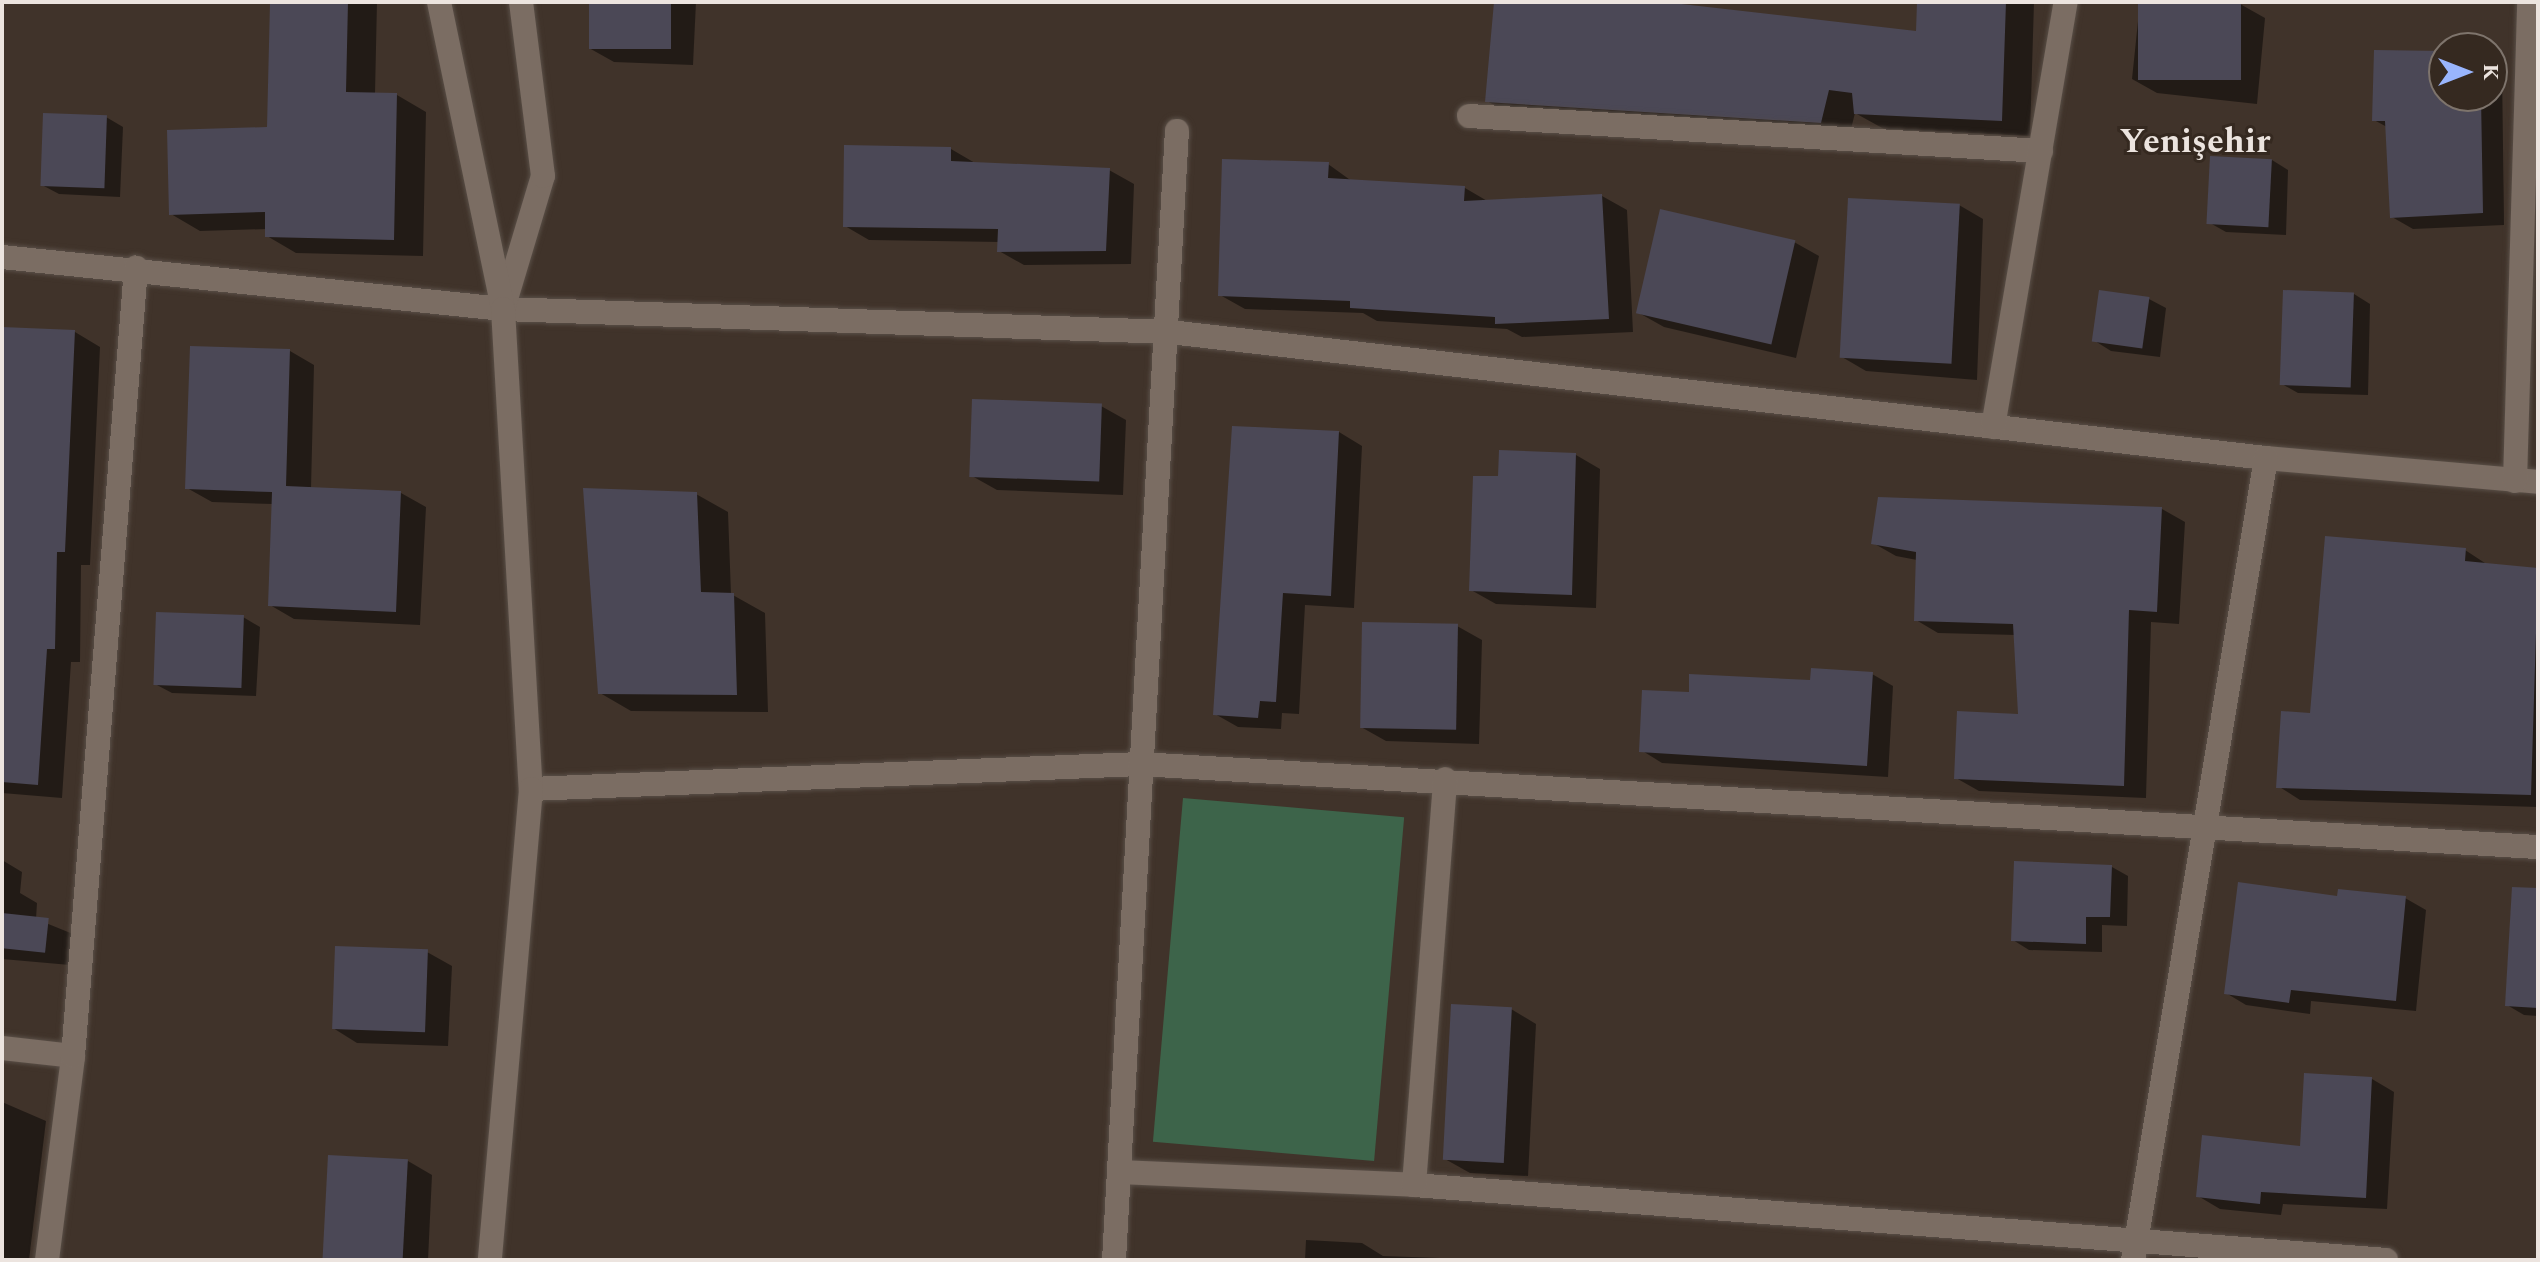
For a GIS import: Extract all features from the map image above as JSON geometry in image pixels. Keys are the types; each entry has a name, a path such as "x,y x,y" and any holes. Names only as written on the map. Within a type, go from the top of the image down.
{"street":[{"path":"439,2 503,309 531,789 490,1260"},
{"path":"503,309 543,176 521,2"},
{"path":"1993,427 2066,2"},
{"path":"2,257 136,268 503,309 1170,332 2266,458 2526,482 2531,163 2529,2"},
{"path":"1469,116 2041,151"},
{"path":"1114,1260 1140,764 1170,332 1177,131"},
{"path":"47,1260 73,1056 136,268"},
{"path":"2135,1250 2266,458"},
{"path":"531,789 1140,764 2207,824 2538,847"},
{"path":"1414,1185 1445,779"},
{"path":"2,1048 73,1056"},
{"path":"1120,1172 1414,1185 2135,1250 2386,1260"}],"green space":[{"path":"1183,798 1404,817 1374,1161 1153,1142"}],"building":[{"path":"270,2 348,2 346,92 397,93 394,240 265,237 265,212 169,215 167,130 267,127"},
{"path":"589,2 671,2 671,49 589,49"},
{"path":"1494,2 1664,2 1916,31 1917,2 2006,2 2002,121 1854,114 1852,93 1829,90 1821,123 1485,102"},
{"path":"2138,2 2241,2 2241,80 2138,80"},
{"path":"2374,50 2428,51 2428,112 2481,112 2483,213 2390,218 2385,121 2372,121"},
{"path":"43,113 107,115 104,188 40,186"},
{"path":"844,145 951,147 951,161 1110,168 1106,251 997,252 998,229 843,227"},
{"path":"2210,156 2272,159 2268,227 2206,224"},
{"path":"1222,159 1329,162 1328,178 1465,186 1464,201 1602,194 1609,319 1495,324 1495,317 1350,308 1350,301 1218,296"},
{"path":"1848,198 1960,204 1951,364 1840,358"},
{"path":"1660,209 1795,240 1771,345 1636,313"},
{"path":"2099,290 2150,297 2142,349 2092,341"},
{"path":"2283,290 2354,292 2351,387 2280,385"},
{"path":"2,327 75,330 65,552 57,552 55,649 47,649 38,785 2,782"},
{"path":"190,346 290,349 286,486 401,491 396,612 268,606 272,492 185,489"},
{"path":"972,399 1102,404 1099,481 969,477"},
{"path":"1232,426 1339,431 1331,596 1283,593 1276,702 1260,701 1258,718 1213,715"},
{"path":"1499,450 1576,453 1572,595 1469,591 1473,476 1498,476"},
{"path":"583,488 697,492 701,592 734,593 737,695 598,694"},
{"path":"1878,497 2162,507 2157,612 2129,610 2124,786 1954,779 1957,711 2018,714 2013,624 1914,621 1916,552 1871,544"},
{"path":"2325,536 2466,548 2465,561 2538,568 2531,795 2276,788 2281,711 2310,713"},
{"path":"156,612 244,615 241,688 153,685"},
{"path":"1362,622 1458,624 1456,730 1360,728"},
{"path":"1811,668 1873,672 1867,766 1639,752 1642,690 1689,692 1689,674 1810,680"},
{"path":"2014,861 2112,865 2110,917 2086,917 2086,944 2011,941"},
{"path":"2238,882 2337,896 2338,889 2406,896 2396,1001 2291,990 2289,1003 2224,994"},
{"path":"2512,887 2538,888 2538,1008 2505,1006"},
{"path":"2,913 49,918 45,953 2,948"},
{"path":"335,946 428,949 425,1032 332,1029"},
{"path":"1451,1004 1512,1007 1504,1163 1443,1160"},
{"path":"2304,1073 2372,1077 2366,1198 2261,1192 2260,1204 2196,1197 2202,1135 2300,1146"},
{"path":"328,1155 408,1159 403,1260 323,1260"}],"district":[{"name":"Yenişehir","path":"2195,143"}]}
